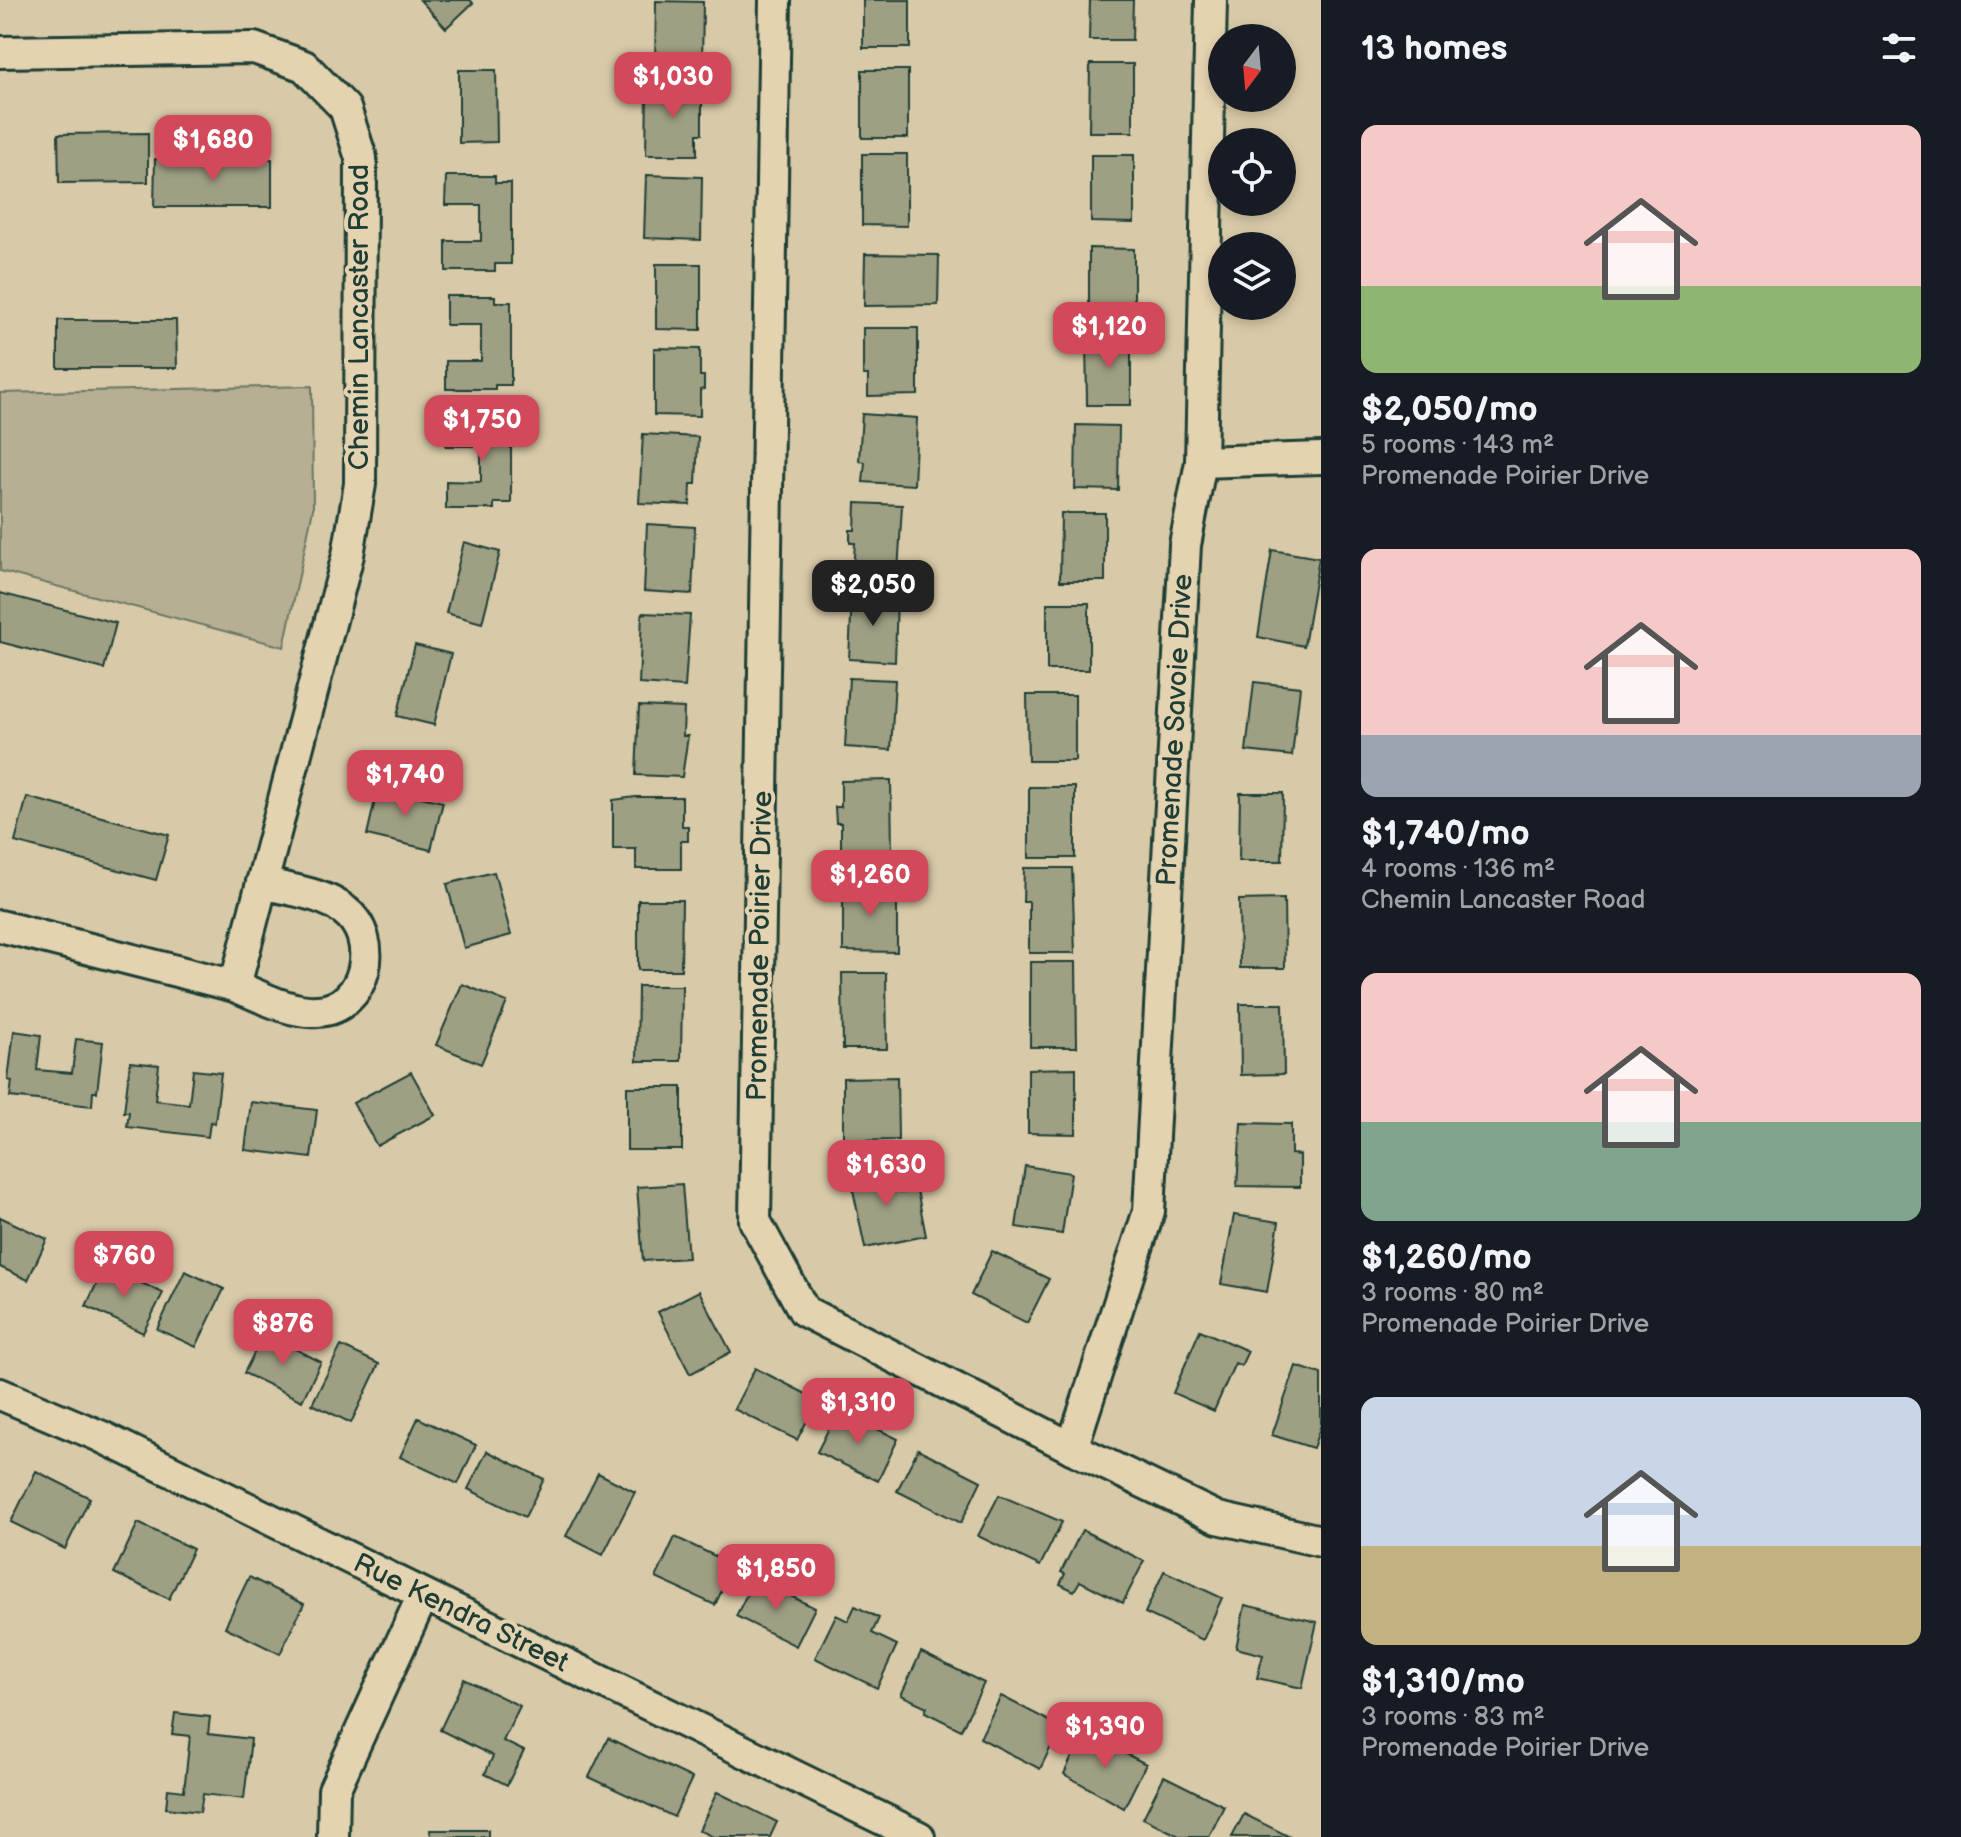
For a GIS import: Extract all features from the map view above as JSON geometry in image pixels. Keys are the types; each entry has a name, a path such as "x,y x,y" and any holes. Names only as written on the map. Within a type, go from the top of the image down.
{"street":[{"name":"Promenade Poirier Drive","path":"775,0 755,1221 804,1311 1072,1448 1218,1518 1321,1541"},
{"name":"Promenade Savoie Drive","path":"1072,1448 1149,1211 1185,545 1201,462 1211,0"},
{"name":"Chemin Lancaster Road","path":"0,52 254,48 304,66 345,108 361,158 360,484 348,555 235,986"},
{"path":"1201,462 1321,458"},
{"path":"0,926 235,986 292,1008 315,1012 337,1008 354,993 365,973 366,948 358,924 343,908 262,883"},
{"name":"Rue Kendra Street","path":"0,1394 100,1436 423,1595 880,1829 919,1837"},
{"path":"333,1837 334,1790 423,1595"}],"shaded area":[{"path":"312,386 313,509 284,647 0,571 0,393"}],"building":[{"path":"420,0 470,0 473,3 446,28"},
{"path":"863,0 910,0 910,48 863,48"},
{"path":"1090,0 1133,0 1132,40 1089,40"},
{"path":"656,1 703,2 702,67 655,66"},
{"path":"1090,64 1133,64 1133,132 1089,132"},
{"path":"459,70 496,70 497,142 459,143"},
{"path":"862,70 908,70 908,138 862,138"},
{"path":"647,86 702,87 702,134 697,134 697,155 646,155"},
{"path":"148,133 148,182 59,183 58,134"},
{"path":"862,154 907,154 907,226 862,225"},
{"path":"1091,155 1134,155 1134,223 1091,222"},
{"path":"155,159 272,159 272,207 154,207"},
{"path":"646,175 702,177 701,240 644,238"},
{"path":"446,176 495,176 495,183 511,183 511,264 495,264 495,271 446,271 446,241 481,241 481,205 445,205"},
{"path":"1089,248 1134,249 1134,310 1089,309"},
{"path":"865,254 939,255 938,305 864,306"},
{"path":"656,264 701,264 701,330 656,329"},
{"path":"446,296 495,296 495,302 511,302 511,385 495,385 495,389 446,389 446,361 481,361 481,325 446,325"},
{"path":"58,320 176,320 177,368 58,368"},
{"path":"863,328 918,328 918,395 868,396 868,375 863,375"},
{"path":"1131,334 1131,405 1087,405 1086,335"},
{"path":"654,348 700,349 700,376 704,376 704,389 700,390 700,416 654,415"},
{"path":"862,414 917,418 914,485 863,482 865,462 859,461"},
{"path":"447,417 495,417 495,422 511,422 511,503 494,503 494,509 446,509 446,481 481,482 481,446 446,446"},
{"path":"1076,425 1119,426 1118,490 1075,489"},
{"path":"643,434 698,437 696,484 691,484 690,505 639,503"},
{"path":"856,503 902,505 898,573 853,570 855,543 850,543 850,530 855,530"},
{"path":"1061,513 1105,513 1105,581 1060,581"},
{"path":"647,524 695,527 692,594 644,591"},
{"path":"464,542 500,552 482,623 446,613"},
{"path":"1272,550 1319,558 1304,646 1258,637"},
{"path":"0,593 116,623 104,669 0,642"},
{"path":"852,594 897,596 895,662 849,659"},
{"path":"1047,603 1089,603 1089,670 1047,670"},
{"path":"642,613 690,615 685,687 639,684"},
{"path":"415,645 451,654 434,725 397,716"},
{"path":"849,678 895,680 891,750 845,747"},
{"path":"1254,682 1300,687 1292,756 1246,751"},
{"path":"1027,695 1075,695 1075,761 1028,761"},
{"path":"639,706 684,708 683,736 688,736 682,777 636,775"},
{"path":"891,780 892,856 841,856 841,823 836,823 835,807 841,807 841,781"},
{"path":"378,787 443,802 431,850 367,835"},
{"path":"1029,787 1075,787 1075,858 1029,858"},
{"path":"1240,793 1283,793 1282,861 1239,861"},
{"path":"27,797 169,835 156,880 15,842"},
{"path":"682,797 682,826 688,826 688,841 681,841 681,869 636,869 636,849 613,849 613,800"},
{"path":"1024,868 1072,868 1075,953 1029,953 1029,902 1023,902"},
{"path":"494,872 511,935 464,948 447,884"},
{"path":"843,885 897,885 897,952 843,951"},
{"path":"1284,899 1285,968 1240,968 1239,900"},
{"path":"638,900 682,900 681,970 638,970"},
{"path":"1030,962 1076,962 1077,1047 1030,1047"},
{"path":"842,973 886,973 887,1049 843,1049"},
{"path":"462,984 507,1002 481,1064 436,1045"},
{"path":"638,986 682,986 681,1061 637,1061"},
{"path":"1240,1004 1283,1004 1284,1074 1241,1075"},
{"path":"14,1031 41,1035 37,1070 72,1073 76,1039 103,1042 97,1092 93,1092 92,1106 10,1097 12,1081 8,1080"},
{"path":"130,1062 159,1065 155,1100 189,1104 193,1070 221,1073 215,1123 210,1122 208,1137 127,1127 129,1112 124,1112"},
{"path":"1076,1068 1076,1134 1028,1133 1028,1069"},
{"path":"411,1072 435,1115 377,1146 353,1103"},
{"path":"897,1077 898,1140 843,1141 843,1078"},
{"path":"627,1087 682,1087 682,1150 627,1150"},
{"path":"251,1102 317,1110 311,1158 245,1150"},
{"path":"1241,1123 1291,1124 1291,1154 1300,1155 1300,1187 1237,1186"},
{"path":"895,1166 900,1193 917,1190 926,1236 865,1248 850,1175"},
{"path":"1025,1166 1071,1173 1062,1234 1016,1227"},
{"path":"682,1184 688,1258 643,1261 637,1187"},
{"path":"1234,1215 1279,1222 1267,1292 1221,1284"},
{"path":"0,1217 47,1239 28,1280 0,1267"},
{"path":"992,1251 1049,1279 1027,1323 971,1295"},
{"path":"105,1266 163,1293 143,1333 86,1306"},
{"path":"185,1271 224,1289 196,1347 157,1329"},
{"path":"699,1291 731,1352 690,1374 658,1312"},
{"path":"1200,1330 1248,1351 1241,1366 1235,1363 1214,1411 1173,1393"},
{"path":"264,1333 321,1362 302,1401 244,1373"},
{"path":"341,1346 379,1364 351,1423 312,1404"},
{"path":"1296,1366 1321,1374 1321,1425 1313,1448 1272,1435"},
{"path":"755,1368 818,1400 797,1440 734,1409"},
{"path":"838,1410 898,1439 878,1481 817,1452"},
{"path":"418,1418 476,1445 458,1484 400,1457"},
{"path":"918,1449 981,1481 961,1523 897,1491"},
{"path":"487,1451 544,1479 525,1517 468,1489"},
{"path":"36,1471 90,1498 65,1549 11,1522"},
{"path":"598,1473 635,1492 603,1555 566,1536"},
{"path":"999,1495 1062,1522 1040,1566 978,1536"},
{"path":"138,1523 193,1549 169,1599 114,1573"},
{"path":"1082,1530 1144,1561 1123,1603 1080,1581 1074,1591 1060,1584 1065,1574 1061,1572"},
{"path":"675,1537 734,1565 715,1605 656,1578"},
{"path":"1164,1571 1222,1598 1203,1640 1145,1613"},
{"path":"249,1577 304,1604 280,1654 225,1627"},
{"path":"755,1578 815,1608 796,1646 736,1616"},
{"path":"1245,1605 1317,1622 1302,1688 1257,1678 1263,1655 1236,1648"},
{"path":"855,1606 879,1618 872,1633 897,1645 877,1688 815,1658 836,1615 848,1621"},
{"path":"921,1652 984,1683 961,1730 925,1712 927,1707 901,1695"},
{"path":"464,1679 520,1706 503,1741 524,1751 507,1785 485,1774 493,1756 440,1730"},
{"path":"1001,1696 1061,1727 1040,1769 980,1738"},
{"path":"175,1713 210,1717 208,1734 251,1739 244,1799 203,1794 200,1812 166,1808 168,1789 184,1791 190,1736 172,1734"},
{"path":"1083,1732 1146,1764 1124,1808 1064,1774"},
{"path":"608,1738 692,1778 674,1817 589,1777"},
{"path":"1164,1776 1224,1806 1209,1837 1181,1837 1143,1818"},
{"path":"717,1792 777,1822 770,1837 713,1837 699,1830"},
{"path":"1244,1814 1290,1837 1232,1837"},
{"path":"430,1830 488,1830 488,1837 431,1837"}]}
